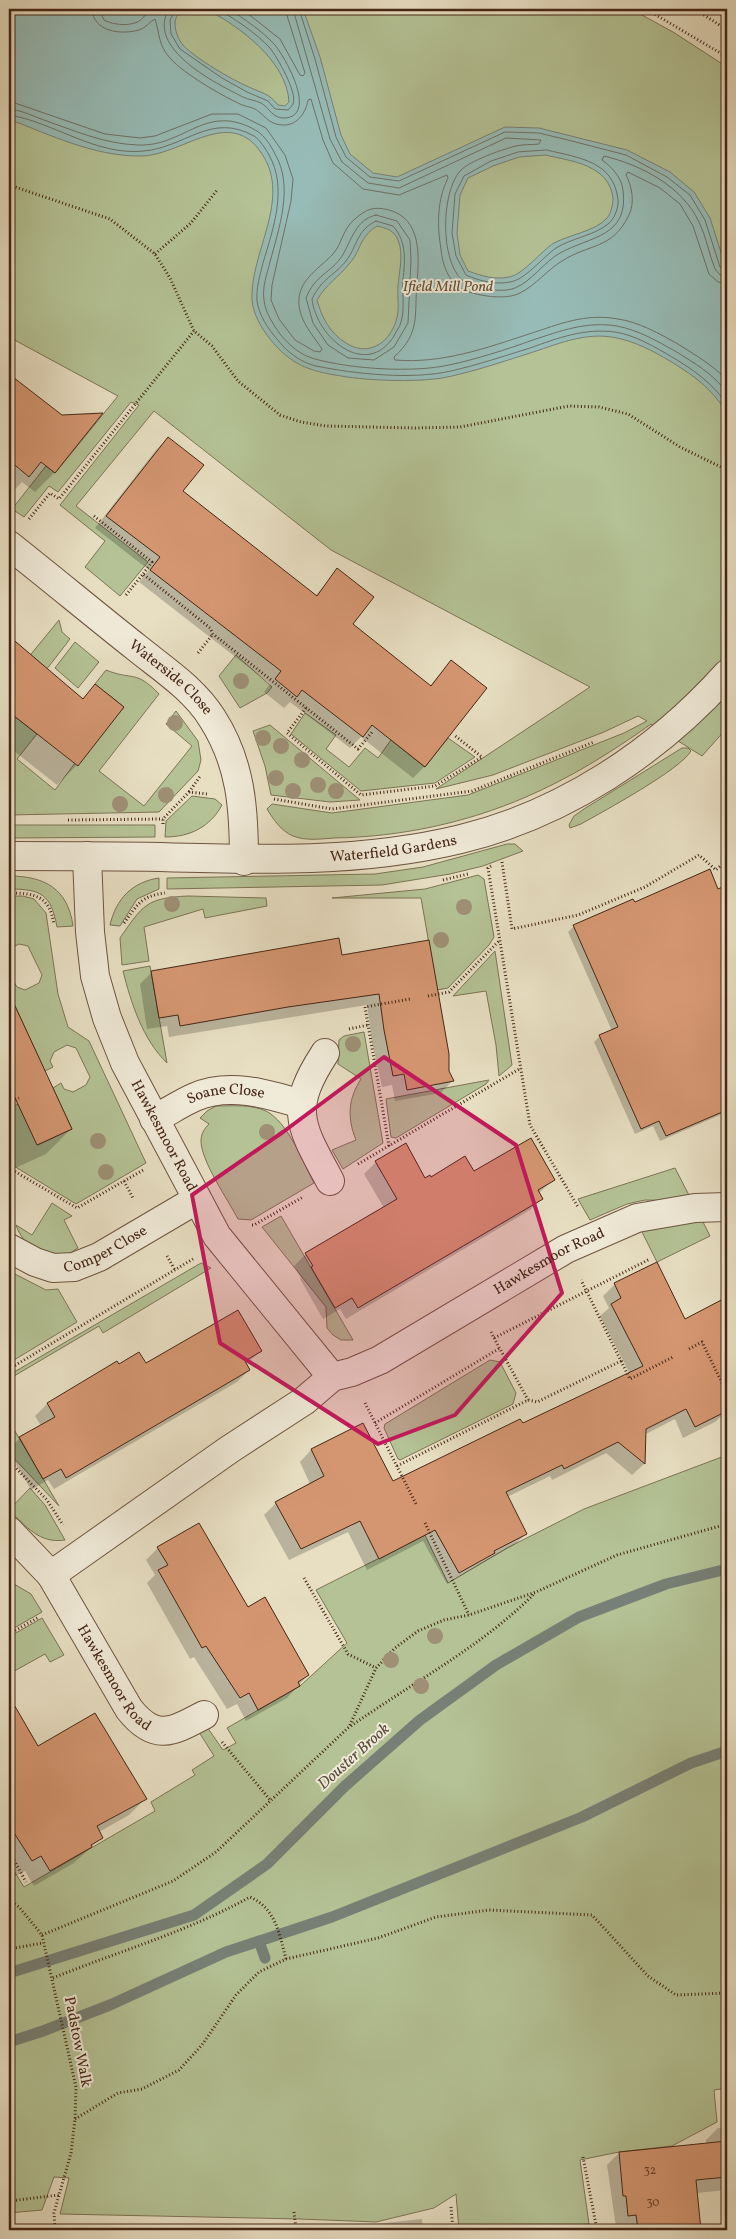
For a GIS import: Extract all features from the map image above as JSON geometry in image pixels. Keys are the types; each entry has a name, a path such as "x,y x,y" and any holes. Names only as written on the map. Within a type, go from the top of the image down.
{"street":[{"name":"Waterside Close","path":"9,546 184,686 200,701 212,717 228,748 242,797 244,860"},
{"name":"Waterfield Gardens","path":"9,856 163,857 244,860 383,853 462,839 510,823 568,798 630,760 679,723 727,674"},
{"name":"Hawkesmoor Road","path":"87,856 90,932 95,976 107,1018 125,1063 216,1236 332,1377"},
{"path":"326,1053 312,1073 301,1104 303,1124 311,1146 330,1181"},
{"name":"Soane Close","path":"154,1119 196,1096 218,1091 263,1093 301,1104"},
{"name":"Comper Close","path":"9,1248 35,1262 53,1268 74,1267 99,1257 196,1200"},
{"name":"Hawkesmoor Road","path":"51,1575 230,1450 304,1401 332,1377 352,1372 380,1360 566,1249 637,1218 696,1208 727,1207"},
{"name":"Hawkesmoor Road","path":"9,1531 51,1575 129,1709 138,1720 147,1727 159,1732 172,1731 204,1714"}],"path":[{"path":"646,9 727,57"},
{"path":"695,9 727,30"},
{"path":"9,185 110,219 154,254 170,278 194,331 212,346 238,381 257,399 280,415 301,422 326,426 460,427 569,406 599,407 628,414 680,447 727,470"},
{"path":"154,254 191,223 218,189"},
{"path":"26,523 50,493 59,499 194,331"},
{"path":"94,516 152,562 104,622"},
{"path":"143,574 210,628 213,634 358,750 373,731"},
{"path":"306,708 287,733 360,795 435,786 482,757 454,735"},
{"path":"163,892 163,819 189,792 278,800 332,809 472,791 512,777 601,739"},
{"path":"66,820 163,819"},
{"path":"502,862 512,929 578,915 645,887 699,855 716,870 727,860"},
{"path":"479,870 510,859"},
{"path":"488,868 530,1125 582,1215"},
{"path":"436,881 470,873"},
{"path":"9,893 37,895 47,904 53,915 56,933 119,930 139,902 151,895 171,892"},
{"path":"428,996 449,992 500,940"},
{"path":"389,1146 365,1008 410,999"},
{"path":"9,1369 206,1252 216,1236 237,1222 254,1225 521,1068"},
{"path":"9,1103 19,1098"},
{"path":"9,1168 77,1208 147,1168"},
{"path":"566,1249 630,1379 673,1357"},
{"path":"494,1338 650,1259"},
{"path":"477,1303 528,1400"},
{"path":"690,1349 702,1342 727,1393"},
{"path":"375,1423 500,1348"},
{"path":"397,1466 528,1400 537,1402 621,1361"},
{"path":"425,1523 469,1616"},
{"path":"349,1727 376,1668 395,1648 418,1631 444,1620 469,1616 536,1592 617,1556 727,1524"},
{"path":"304,1578 348,1654 376,1668"},
{"path":"9,1900 19,1907 42,1935 173,1881 216,1852 349,1727 459,1654 516,1612 536,1592"},
{"path":"9,1634 47,1612"},
{"path":"204,1714 239,1765 271,1801"},
{"path":"9,1854 26,1882"},
{"path":"53,1978 116,1952 159,1939 213,1917 250,1897 262,1903 274,1919 286,1959"},
{"path":"76,2119 118,2093 142,2089 179,2070 202,2045 236,1995 258,1972 286,1959 378,1938 436,1917 489,1910 592,1914 648,1976 676,1995 727,1992"},
{"name":"Padstow Walk","path":"42,1935 76,2087 76,2119 70,2153 54,2213 55,2230"},
{"path":"9,1949 43,1943"},
{"path":"537,2230 544,2227 597,2228 583,2157"},
{"path":"9,2201 59,2195"},
{"path":"451,2207 453,2230"},
{"path":"294,2212 296,2230"}],"highlighted area":[{"path":"384,1057 516,1145 562,1293 455,1415 378,1444 220,1343 192,1195 283,1132"}],"green space":[{"name":"Ifield Mill Pond","path":"9,9 631,9 673,32 727,67 727,728 702,756 651,724 621,745 559,782 503,806 456,821 383,835 313,839 293,836 278,824 267,809 272,804 332,813 468,795 624,733 647,721 638,716 604,732 493,775 436,789 590,687 331,550 154,411 76,506 148,562 120,596 85,567 105,541 60,505 139,405 131,402 58,492 49,486 24,517 12,509 46,466 55,473 118,396 9,337"},
{"path":"59,620 62,632 70,639 36,683 18,670"},
{"path":"75,642 99,662 78,688 55,668"},
{"path":"236,655 272,687 267,693 240,708 219,676"},
{"path":"106,670 139,678 159,694 99,771 144,806 192,746 166,724 176,711 198,741 201,760 198,771 159,812 9,815 9,712 37,734 17,759 55,790 75,763 78,765 124,707 95,684"},
{"path":"305,713 336,735 326,749 349,767 365,748 378,758 391,740 425,767 448,738 475,757 435,783 361,791 291,734"},
{"path":"270,725 360,800 330,802 271,795 265,766 253,731"},
{"path":"682,748 688,748 691,751 672,769 623,800 581,824 570,828 569,825 574,816"},
{"path":"192,796 215,799 222,805 212,819 191,833 165,837 166,821"},
{"path":"9,825 155,825 155,837 9,838"},
{"path":"507,844 515,844 523,851 483,866 450,874 382,885 167,889 167,878 375,874 423,867"},
{"path":"478,875 484,879 494,937 489,945 448,988 437,990 421,898 332,898 425,889"},
{"path":"9,876 33,879 53,887 66,903 73,926 57,927 55,916 48,900 37,892 9,889"},
{"path":"159,878 159,889 137,899 120,926 110,925 116,907 127,893 141,883"},
{"path":"9,896 23,896 34,899 46,913 58,994 68,1027 89,1041 146,1163 76,1204 9,1163 9,1109 18,1104 38,1145 72,1129 53,1088 61,1083 64,1089 73,1092 86,1085 90,1077 76,1048 67,1045 54,1052 50,1061 53,1067 45,1071 9,993 9,984 14,982 17,987 25,990 39,983 42,975 28,946 19,944 9,949"},
{"path":"188,896 266,898 267,906 205,918 203,909 144,927 149,961 122,965 120,938 134,918 154,901"},
{"path":"495,951 512,1065 499,1076 496,1045 486,991 453,996"},
{"path":"150,966 167,1063 151,1043 139,1020 123,971"},
{"path":"364,1032 383,1143 343,1169 332,1150 356,1140 351,1124 350,1109 353,1094 361,1079 338,1064 339,1040 344,1036"},
{"path":"489,1080 486,1084 396,1138 391,1137 386,1099"},
{"path":"216,1106 254,1107 274,1116 294,1143 314,1183 251,1220 238,1219 210,1169 202,1149 202,1136 209,1124 200,1118"},
{"path":"675,1168 692,1201 645,1200 627,1204 590,1220 578,1199"},
{"path":"52,1203 72,1216 64,1220 78,1248 65,1256 49,1256 35,1250 23,1239 16,1225 32,1235"},
{"path":"281,1216 353,1340 341,1340 327,1328 326,1307 262,1227"},
{"path":"701,1218 710,1236 657,1262 641,1230"},
{"path":"201,1263 211,1268 103,1333 99,1326 9,1379 9,1375"},
{"path":"9,1271 46,1290 58,1289 77,1322 9,1363"},
{"path":"490,1360 500,1362 516,1393 513,1404 400,1460 398,1459 384,1428 385,1424"},
{"path":"9,1421 59,1506 9,1453"},
{"path":"727,1455 727,2088 714,2090 717,2122 672,2146 619,2152 580,2160 589,2224 573,2225 574,2230 459,2230 456,2194 434,2208 376,2222 60,2214 69,2178 54,2177 42,2210 9,2213 9,1863 24,1887 155,1811 151,1802 195,1775 192,1770 214,1756 199,1732 207,1727 223,1750 236,1743 227,1728 300,1686 347,1643 316,1590 425,1535 448,1583 507,1548 584,1509"},
{"path":"30,1488 45,1505 65,1540 56,1541 40,1536 27,1528 9,1510"},
{"path":"9,1581 31,1594 42,1612 9,1631"},
{"path":"42,1618 64,1655 50,1662 45,1654 9,1674 9,1637"}],"water":[{"path":"9,9 98,9 129,12 140,9 186,9 178,15 175,23 177,35 183,45 224,74 268,96 278,105 285,106 289,102 286,87 271,59 259,46 233,25 206,9 303,9 320,57 341,135 350,154 373,173 397,177 505,127 539,128 627,150 670,172 694,192 710,218 727,271 727,412 702,383 670,361 638,344 605,336 571,340 481,369 427,380 397,381 353,378 310,369 293,361 278,348 264,331 254,311 252,300 253,282 268,226 273,189 270,171 262,154 249,140 235,133 220,133 155,154 139,156 122,155 72,144 9,119","holes":["545,155 588,166 597,171 610,187 613,198 608,217 589,230 554,243 520,272 509,277 494,278 468,271 460,255 457,233 460,195 468,178 493,166 519,157","377,226 392,232 400,245 398,312 393,329 383,342 376,346 362,349 346,343 335,335 324,319 317,300 353,259 366,235"]}],"building":[{"path":"9,374 62,415 103,413 55,473 41,462 29,477 9,460"},
{"path":"168,437 204,465 183,491 317,596 337,568 374,597 353,624 431,686 451,660 487,688 425,767 372,725 363,737 302,690 297,697 275,679 281,671 150,570 160,557 106,516"},
{"path":"9,636 83,699 95,684 124,707 78,766 9,712"},
{"path":"710,869 718,889 727,885 727,1110 666,1136 659,1121 641,1129 599,1035 618,1027 573,925 633,899 635,902"},
{"path":"339,938 342,955 429,940 449,1054 449,1071 454,1081 407,1090 404,1074 393,1076 379,994 288,1007 180,1026 178,1015 159,1018 151,971"},
{"path":"9,993 72,1129 37,1145 9,1085"},
{"path":"531,1138 555,1180 538,1190 543,1199 358,1308 352,1298 335,1308 305,1253 397,1199 375,1161 406,1143 425,1178 430,1175 431,1177 465,1156 474,1171"},
{"path":"657,1262 685,1319 727,1297 727,1411 695,1427 686,1409 646,1429 645,1464 618,1442 564,1469 562,1465 506,1492 527,1534 494,1551 495,1553 459,1573 435,1530 379,1559 360,1521 301,1549 275,1502 324,1476 311,1449 363,1423 393,1481 520,1419 523,1423 643,1366 611,1304 621,1298 614,1283"},
{"path":"238,1310 262,1351 245,1361 250,1370 66,1478 61,1469 43,1479 19,1437 55,1417 47,1403 117,1361 119,1364 139,1352 146,1363"},
{"path":"199,1523 248,1607 265,1597 309,1675 298,1682 300,1686 258,1710 249,1693 240,1698 206,1646 202,1648 158,1570 168,1565 157,1547"},
{"path":"9,1696 38,1746 95,1713 147,1799 97,1826 103,1838 91,1845 92,1847 50,1871 41,1856 32,1861 9,1825"},
{"path":"727,2141 727,2177 696,2180 701,2230 638,2230 636,2215 628,2216 626,2196 623,2196 619,2152"}],"waterway":[{"name":"Douster Brook","path":"9,1973 194,1915 267,1864 345,1786 420,1720 496,1665 579,1617 666,1584 727,1569"},
{"path":"9,2042 110,2005 226,1952 332,1917 582,1817 691,1763 727,1751"},
{"path":"259,1941 265,1958"}]}
